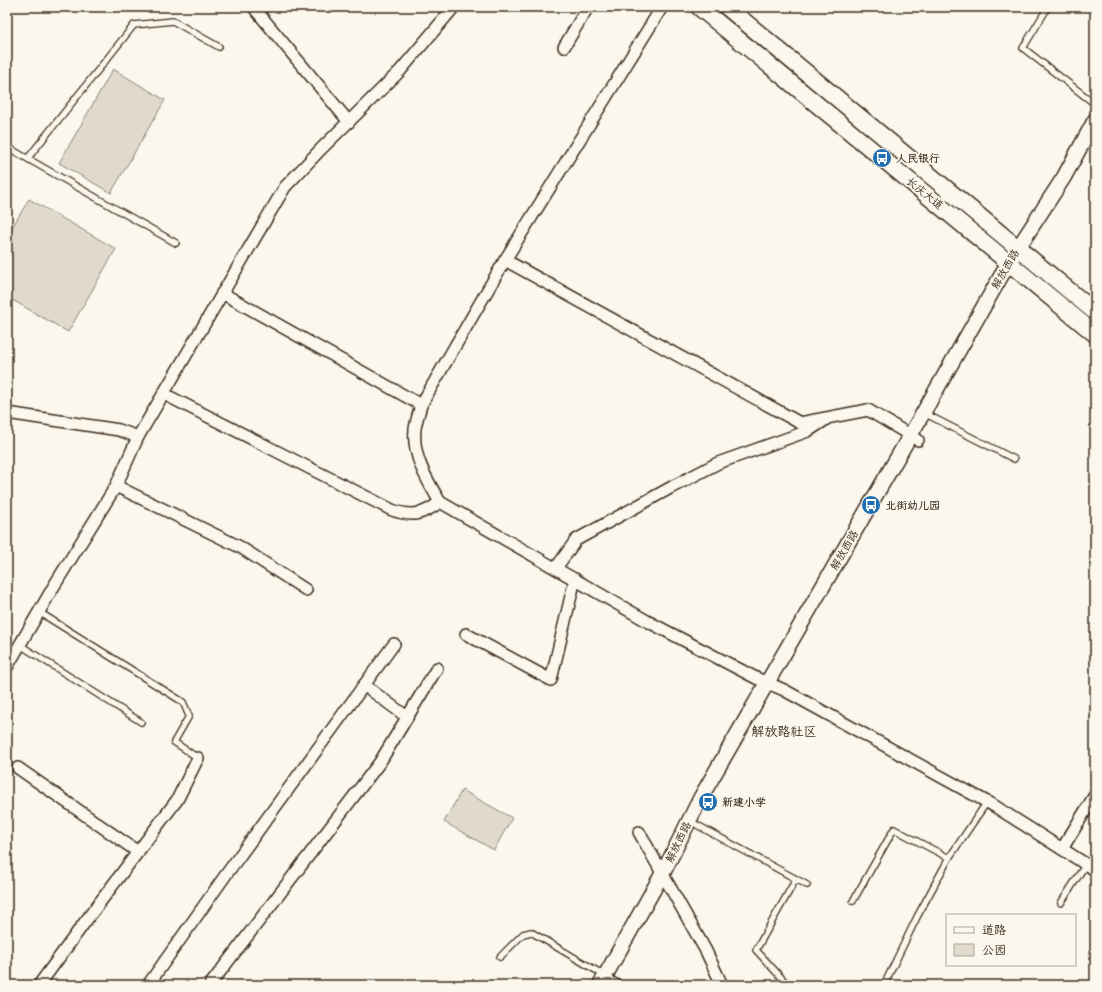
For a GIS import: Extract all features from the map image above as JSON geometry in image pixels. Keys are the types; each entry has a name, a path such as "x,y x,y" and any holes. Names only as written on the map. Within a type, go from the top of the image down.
{"main road":[{"name":"长庆大道","path":"698,7 1095,334"},
{"name":"长庆大道","path":"727,7 1095,312"}],"street":[{"path":"7,667 116,486 138,437 285,187 400,71 454,7"},
{"path":"564,47 588,7"},
{"path":"662,7 506,260 420,404 415,430 417,456 427,480 440,502 647,621 771,685 987,801 1090,867"},
{"path":"255,9 349,122"},
{"name":"解放西路","path":"665,877 697,825 771,685 1064,177 1095,120"},
{"name":"解放西路","path":"1021,250 1072,182 1095,140"},
{"path":"506,260 800,423 868,410 914,438"},
{"path":"222,293 420,404"},
{"path":"164,394 392,510 404,514 418,514 430,510 440,502"},
{"path":"7,413 119,430 138,437"},
{"path":"556,568 576,540 718,463 808,431 831,416"},
{"path":"116,486 240,547 306,590"},
{"path":"466,634 551,680 575,579"},
{"path":"148,985 225,876 394,644"},
{"path":"210,985 380,762 437,668"},
{"path":"364,685 407,717"},
{"name":"解放西路","path":"611,982 665,877 701,797 771,685"},
{"path":"40,985 176,800 198,758"},
{"path":"18,768 138,852"},
{"path":"1062,849 1095,795"},
{"path":"639,832 706,951 722,985"}],"lane":[{"path":"1048,7 1023,48 1095,104"},
{"path":"28,158 134,25 173,22 219,47"},
{"path":"7,147 176,243"},
{"path":"927,415 1014,459"},
{"path":"39,612 183,702 188,716 174,742 198,758"},
{"path":"20,645 141,722"},
{"path":"884,985 917,917 949,858 987,801"},
{"path":"697,825 807,885"},
{"path":"853,901 894,829 949,858"},
{"path":"1061,903 1090,867"},
{"path":"788,985 756,950 796,879"},
{"path":"500,957 523,934 531,932 611,982"}],"green space":[{"path":"113,69 165,100 111,193 59,163"},
{"path":"29,199 116,249 68,332 7,297 7,236"},
{"path":"462,790 512,818 494,850 444,822"}],"place":[{"name":"人民银行","path":"882,158"},
{"name":"北街幼儿园","path":"871,505"},
{"name":"新建小学","path":"708,802"}],"district":[{"name":"解放路社区","path":"784,731"}]}
